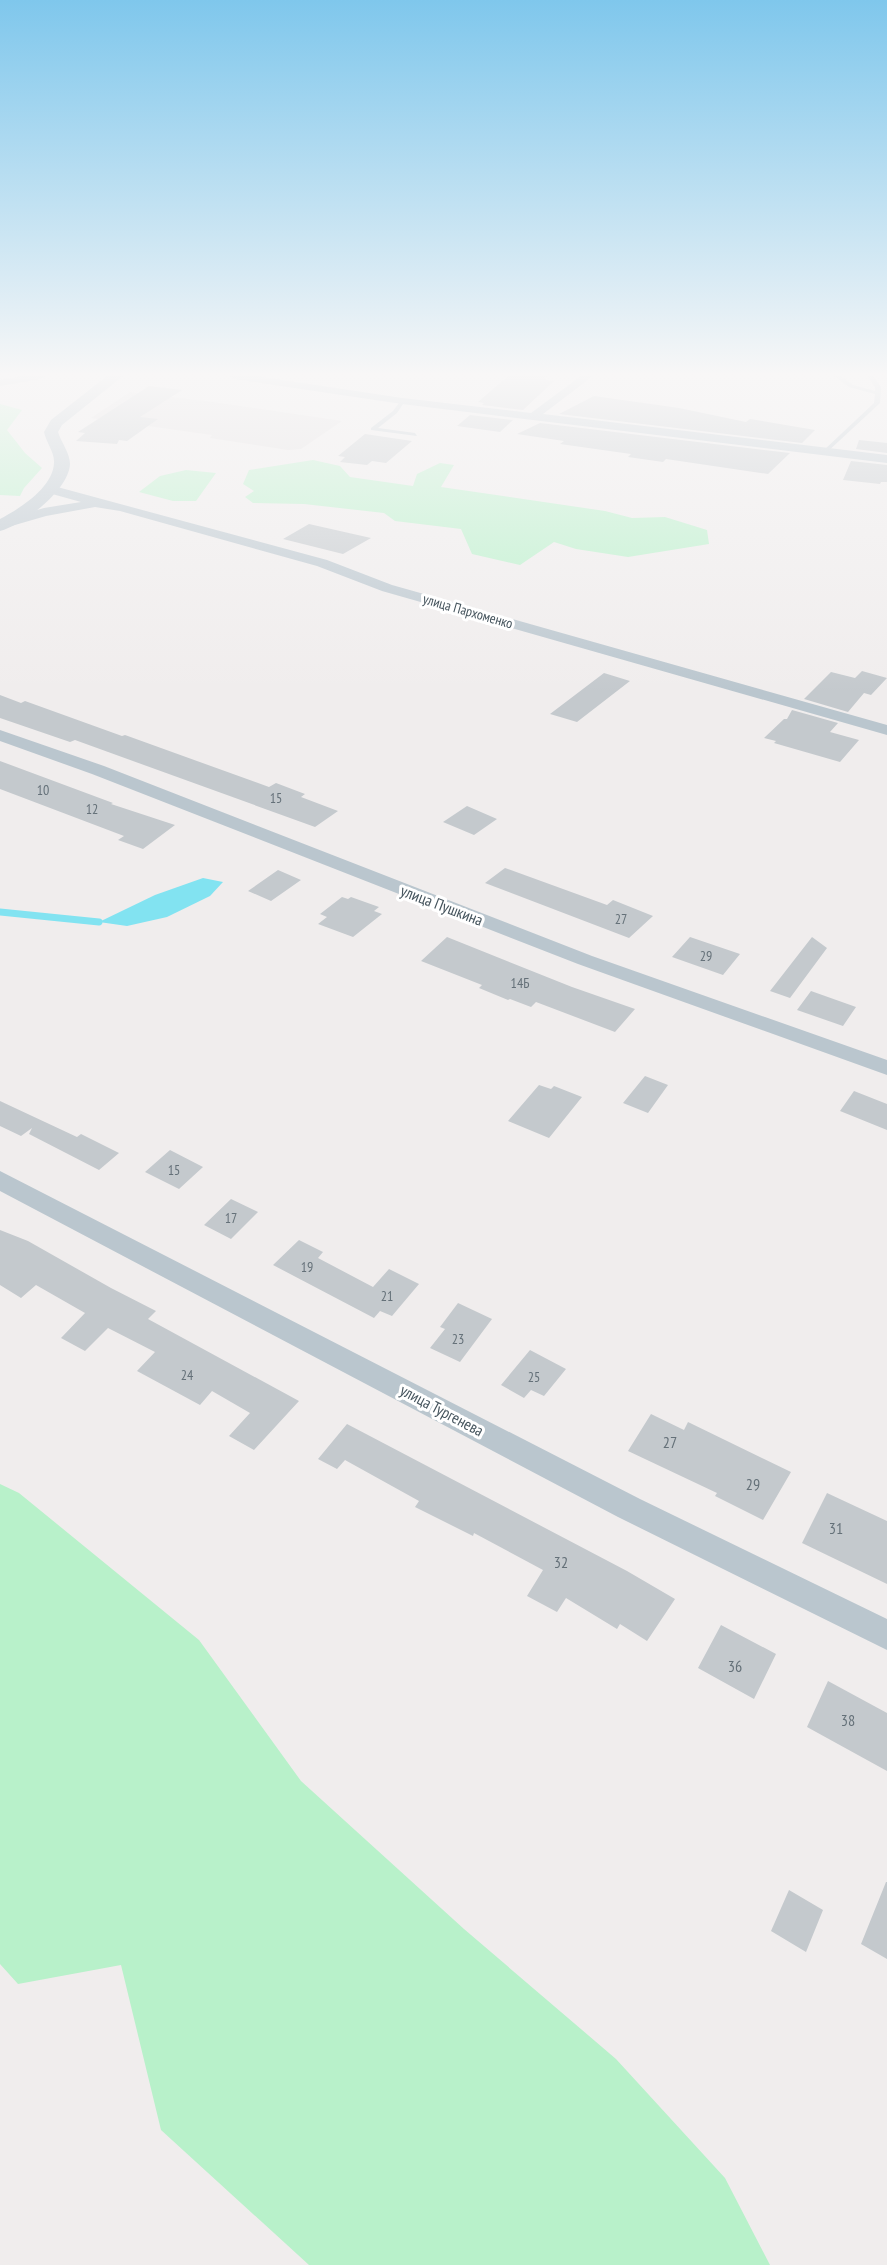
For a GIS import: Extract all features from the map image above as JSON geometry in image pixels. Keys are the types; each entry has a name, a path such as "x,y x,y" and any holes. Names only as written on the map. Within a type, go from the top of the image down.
{"street":[{"path":"4,525 50,489 56,482"},
{"name":"улица Пархоменко","path":"50,489 322,563 387,588 887,730"},
{"path":"4,525 54,510 100,504"},
{"name":"улица Пушкина","path":"0,735 99,770 585,960 887,1068"},
{"name":"улица Тургенева","path":"0,1180 629,1508 887,1635"}],"green space":[{"path":"0,482 30,482 20,496 0,495"},
{"path":"153,482 210,482 196,501 173,501 139,492"},
{"path":"244,482 383,482 413,486 414,482 444,482 441,487 605,511 632,518 665,517 707,530 709,544 628,557 576,549 554,542 520,565 472,554 461,529 395,521 384,513 304,504 253,503 245,497 254,491 243,484"},
{"path":"0,1484 19,1493 199,1640 301,1781 464,1929 616,2059 725,2178 770,2265 309,2265 161,2130 121,1965 18,1984 0,1964"}],"water":[{"path":"203,878 223,882 210,896 167,917 127,926 99,922 155,895"}],"building":[{"path":"859,482 887,482 880,484"},
{"path":"309,524 371,538 343,554 283,539"},
{"path":"862,671 887,678 871,695 864,693 848,712 804,699 831,672 855,678"},
{"path":"604,673 630,681 577,722 550,714"},
{"path":"0,695 21,703 25,701 122,736 125,735 269,787 276,783 305,794 301,797 338,811 315,827 75,740 70,742 0,718"},
{"path":"792,710 838,723 830,732 859,740 840,762 764,738 784,719 787,719"},
{"path":"0,761 113,803 111,804 175,825 143,849 118,840 124,836 0,789"},
{"path":"467,806 497,819 474,835 443,822"},
{"path":"505,868 607,905 613,900 653,916 629,938 485,883"},
{"path":"278,870 301,880 271,901 248,891"},
{"path":"342,897 348,899 351,897 379,907 374,911 382,914 353,937 318,924 327,917 320,914"},
{"path":"447,937 572,987 635,1009 615,1032 536,1002 531,1007 508,1000 479,988 482,985 421,961"},
{"path":"690,937 740,954 723,975 672,957"},
{"path":"812,937 827,948 790,998 770,991"},
{"path":"811,991 856,1007 843,1026 797,1010"},
{"path":"645,1076 668,1085 648,1113 623,1103"},
{"path":"539,1085 551,1089 554,1086 582,1097 549,1138 508,1121"},
{"path":"854,1091 887,1104 887,1130 840,1111"},
{"path":"0,1101 77,1137 81,1134 119,1153 99,1170 29,1134 32,1128 21,1136 0,1126"},
{"path":"170,1150 203,1167 179,1189 145,1172"},
{"path":"231,1199 258,1212 231,1239 204,1225"},
{"path":"0,1230 28,1241 156,1311 148,1319 299,1401 254,1450 229,1436 250,1413 212,1391 200,1405 137,1371 155,1352 108,1328 85,1351 61,1338 85,1313 36,1285 21,1298 0,1285"},
{"path":"299,1240 323,1252 318,1258 373,1287 389,1269 419,1284 392,1316 380,1311 374,1318 273,1265"},
{"path":"458,1303 492,1319 460,1362 430,1348 445,1329 440,1327"},
{"path":"530,1350 566,1369 544,1396 531,1390 524,1398 501,1385"},
{"path":"651,1414 684,1430 688,1422 791,1472 763,1520 715,1496 717,1493 628,1451"},
{"path":"347,1424 627,1571 675,1599 647,1641 620,1624 617,1629 566,1598 557,1612 527,1596 543,1570 474,1533 473,1536 415,1507 419,1501 345,1460 337,1469 318,1459"},
{"path":"827,1493 887,1521 887,1584 802,1543"},
{"path":"721,1625 776,1654 754,1699 698,1668"},
{"path":"828,1681 887,1713 887,1771 807,1727"},
{"path":"887,1882 887,1959 861,1944"},
{"path":"789,1890 823,1910 806,1952 771,1931"}],"waterway":[{"path":"0,912 99,922"}]}
